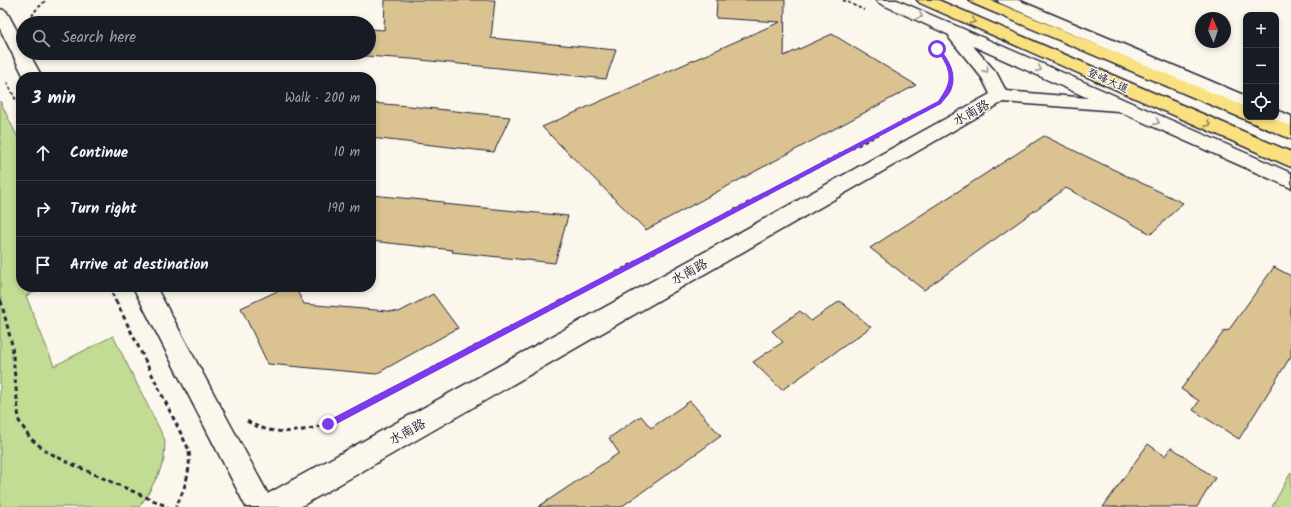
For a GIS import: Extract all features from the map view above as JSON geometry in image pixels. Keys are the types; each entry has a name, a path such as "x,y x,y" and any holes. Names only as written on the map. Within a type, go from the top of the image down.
{"main road":[{"name":"登峰大道","path":"924,0 1291,160"},
{"name":"登峰大道","path":"977,0 1243,113"},
{"path":"1261,120 1291,133"}],"street":[{"path":"884,0 1291,181"},
{"path":"1005,0 1243,102"},
{"path":"0,14 16,45"},
{"path":"951,30 990,76 1000,96"},
{"path":"24,60 30,72"},
{"name":"水南路","path":"272,507 1000,96 1122,106"},
{"path":"1279,117 1291,123"},
{"path":"147,292 261,507"}],"path":[{"path":"33,16 34,12 46,0"},
{"path":"843,0 864,10"},
{"path":"246,420 266,430 285,432 306,431 341,418 940,102 950,89 952,82 952,74 947,61"},
{"path":"7,81 16,100"},
{"path":"111,292 189,450 189,470 185,488 176,507"},
{"path":"0,298 12,345 19,421 30,438 46,451 67,462 168,507"}],"green space":[{"path":"0,101 16,134 16,292 34,292 26,296 54,366 113,336 165,440 164,460 147,496 139,507 0,507"},
{"path":"1291,472 1291,507 1272,507"}],"building":[{"path":"385,0 495,0 491,38 616,50 606,79 376,57 376,29 384,30"},
{"path":"717,0 785,0 784,56 832,34 916,85 646,230 542,127 780,22 716,18"},
{"path":"376,103 510,117 494,152 376,139"},
{"path":"1044,136 1183,203 1151,234 1066,188 924,290 870,248"},
{"path":"376,195 444,202 443,204 568,216 555,263 452,252 453,250 376,242"},
{"path":"1274,267 1291,276 1291,356 1239,439 1193,410 1199,401 1181,389 1225,330 1228,331"},
{"path":"275,292 298,292 304,304 399,312 433,294 458,328 376,374 268,364 241,308"},
{"path":"840,301 871,327 782,390 753,362 783,342 772,331 800,311 811,321"},
{"path":"690,401 721,436 621,507 538,507 619,453 609,438 641,416 651,428"},
{"path":"1148,444 1165,456 1171,447 1215,478 1197,507 1103,507"}],"route":[{"path":"328,424 940,102 950,89 952,74 944,57 937,49"}]}
